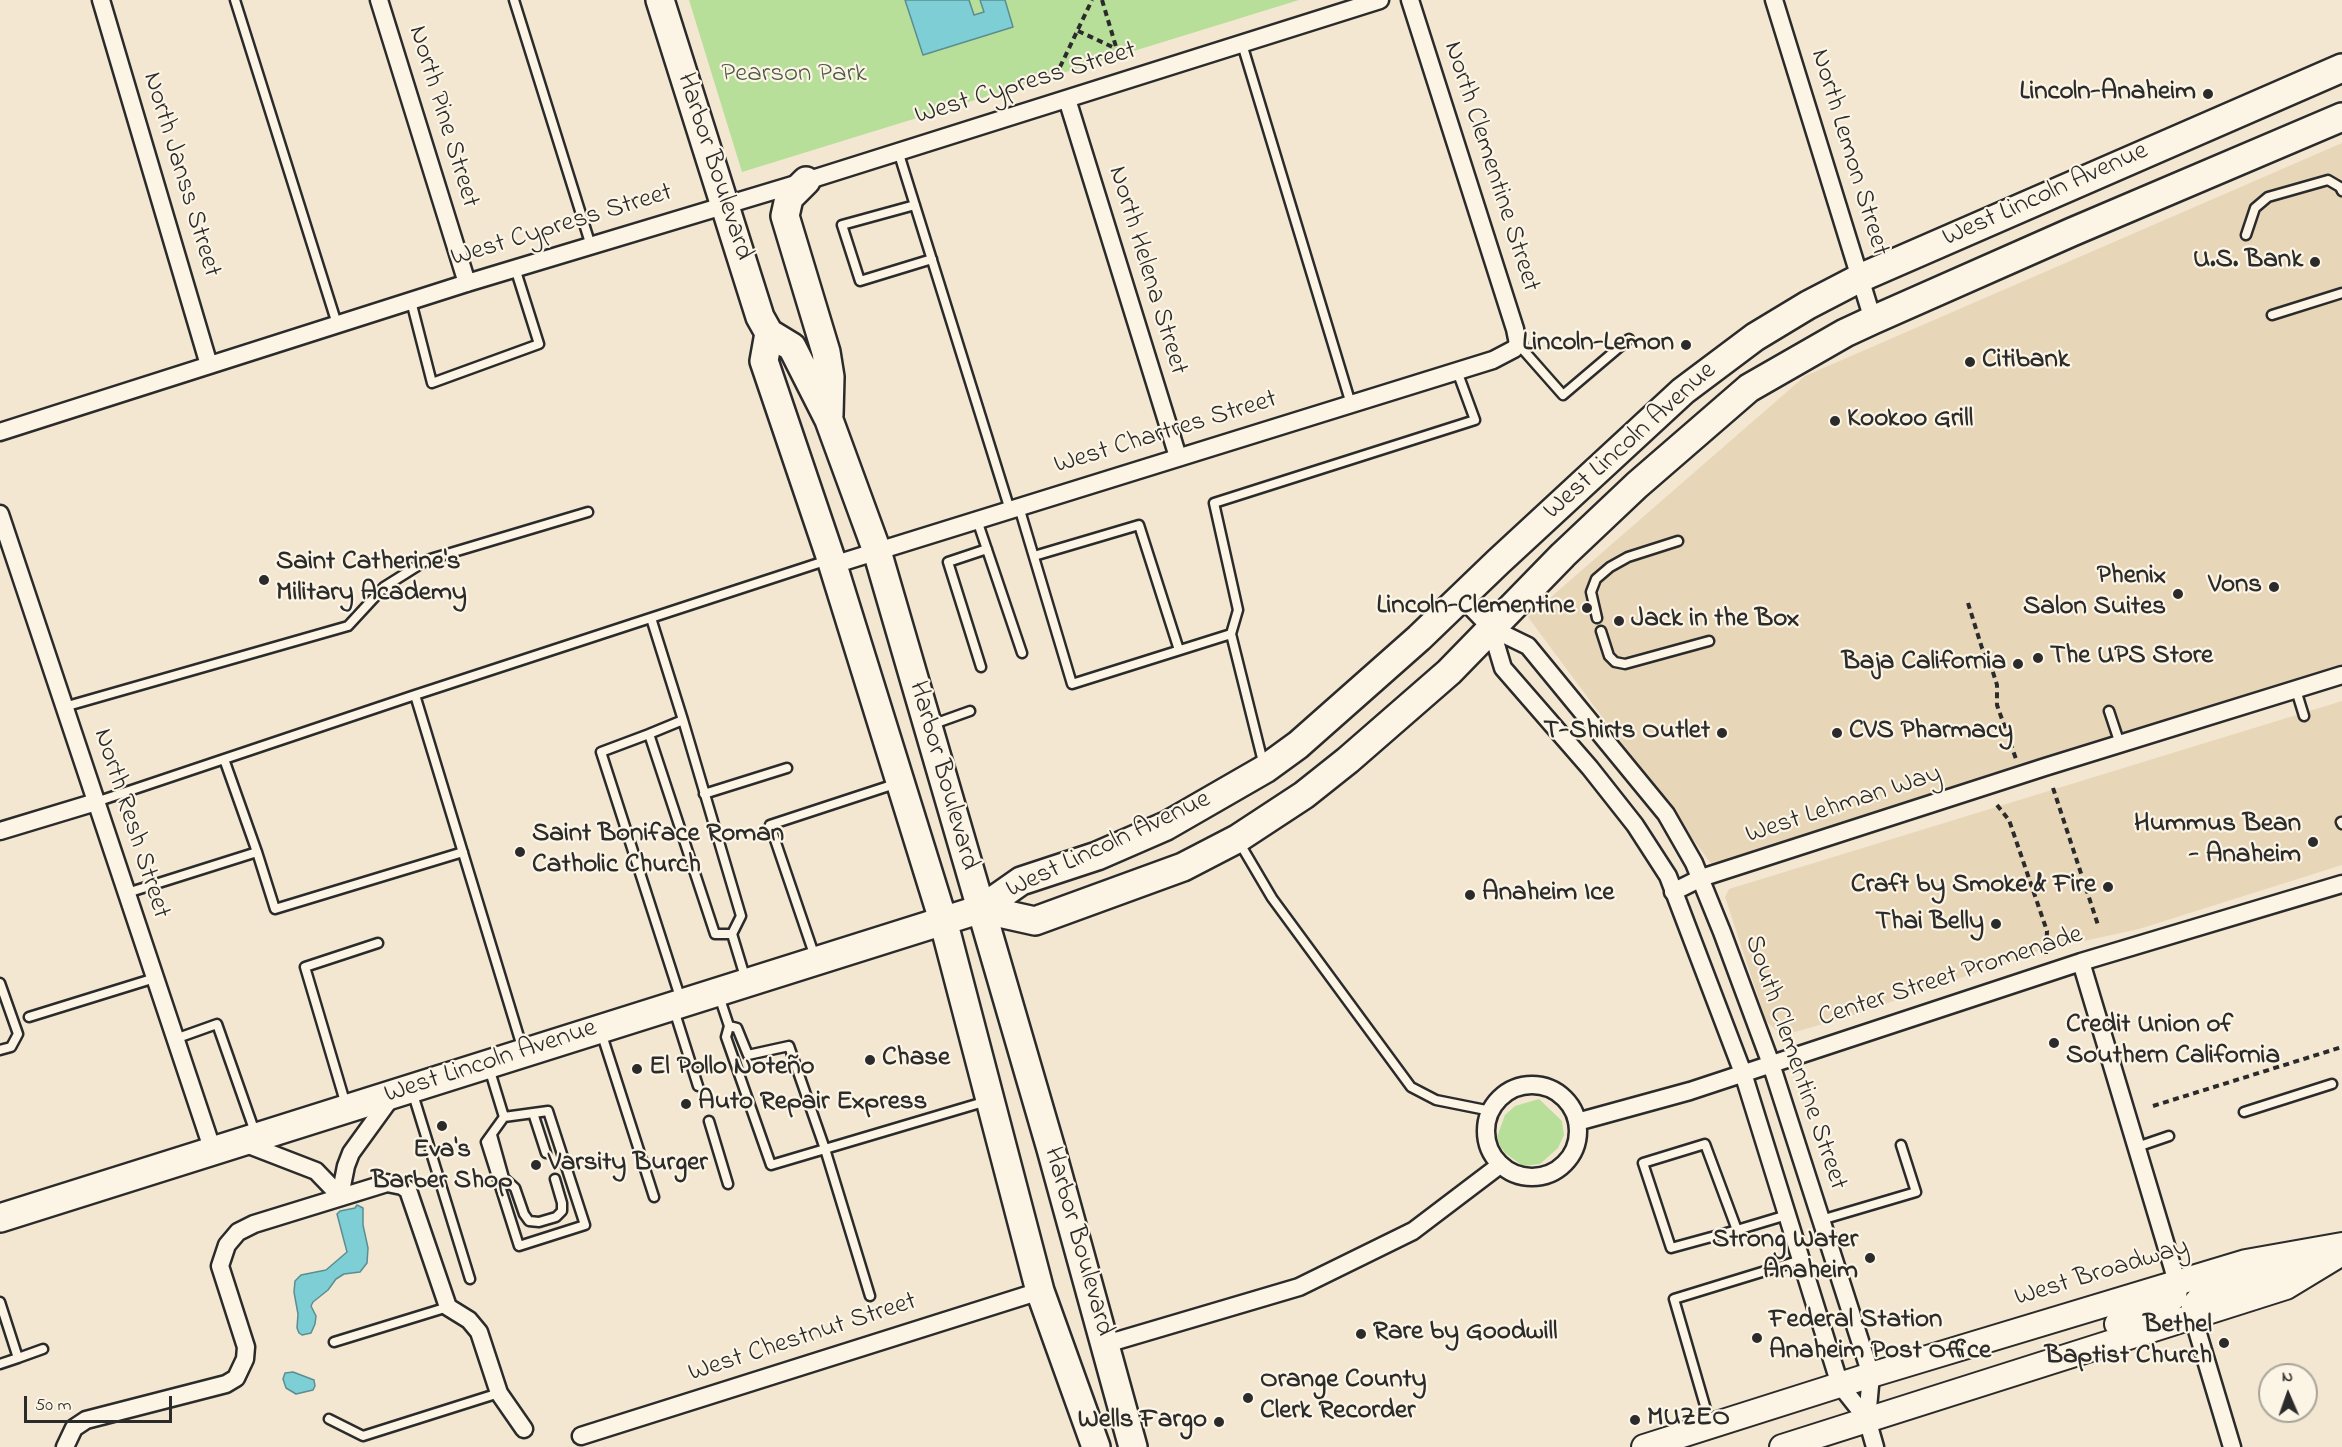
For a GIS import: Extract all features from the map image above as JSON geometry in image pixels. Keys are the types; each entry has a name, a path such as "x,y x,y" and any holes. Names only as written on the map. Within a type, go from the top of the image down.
{"main road":[{"name":"Harbor Boulevard","path":"660,0 760,317 769,333 792,347 829,420 877,551 1106,1344 1133,1447"},
{"name":"West Lincoln Avenue","path":"0,1218 981,909 1021,881 1097,856 1166,826 1265,769 1341,708 1683,391 1755,337 1808,305 1860,278 2342,68"},
{"name":"West Lincoln Avenue","path":"981,909 1035,921 1183,867 1238,839 1304,795 1449,672 1636,485 1749,388 1845,333 1873,320 2342,117"},
{"path":"806,181 789,198 785,216 826,352 830,376 829,420"},
{"name":"Harbor Boulevard","path":"769,333 764,361 832,562 943,920 1040,1291 1096,1447"},
{"name":"West Broadway","path":"1644,1447 1871,1375 2246,1262 2342,1245"},
{"name":"West Broadway","path":"2193,1317 2194,1305 2200,1298 2287,1267 2297,1260 2304,1250"},
{"path":"1782,1447 2286,1287 2342,1253"},
{"path":"2036,1366 2036,1360 2045,1350 2161,1307 2174,1298 2177,1282"}],"street":[{"name":"North Janss Street","path":"101,0 209,365"},
{"name":"North Pine Street","path":"379,0 467,283"},
{"name":"West Cypress Street","path":"0,432 467,283 806,181 1380,0"},
{"name":"North Clementine Street","path":"1410,0 1515,329 1516,347"},
{"name":"North Lemon Street","path":"1774,0 1873,320"},
{"name":"North Helena Street","path":"1066,99 1178,457"},
{"name":"West Chartres Street","path":"832,562 877,551 1493,360 1516,347"},
{"name":"North Resh Street","path":"0,514 213,1151"},
{"path":"1461,597 1491,628"},
{"name":"South Clementine Street","path":"1491,628 1528,646 1613,747 1666,814 1701,878 1771,1064 1871,1375 1867,1419 1875,1447"},
{"name":"South Clementine Street","path":"1491,628 1503,668 1590,768 1635,825 1668,876 1743,1073 1840,1385 1867,1419"},
{"name":"West Lehman Way","path":"1673,892 1701,878 2342,675"},
{"path":"0,831 96,802"},
{"name":"Center Street Promenade","path":"1577,1122 1690,1091 2081,962 2342,884"},
{"path":"2081,962 2177,1282"},
{"path":"1521,1086 1547,1088 1561,1095 1571,1107 1577,1122 1577,1142 1571,1157 1560,1168 1546,1176 1531,1178 1515,1174 1500,1166 1488,1147 1485,1133 1488,1117 1496,1101 1509,1091 1521,1086"},
{"path":"340,1196 351,1153 402,1091"},
{"path":"248,1139 310,1169 324,1178 340,1196"},
{"path":"1106,1344 1299,1287 1413,1231 1500,1166"},
{"path":"65,1447 74,1428 87,1419 232,1381 243,1365 246,1353 244,1338 221,1272 221,1259 227,1245 245,1227 387,1183 402,1186 408,1190 448,1307 469,1320 479,1332 499,1393 524,1429"},
{"name":"West Chestnut Street","path":"581,1436 1040,1291"},
{"path":"2193,1317 2232,1447"}],"lane":[{"path":"235,0 337,324"},
{"path":"514,0 591,246"},
{"path":"1242,44 1351,404"},
{"path":"898,151 1015,508 1034,556 1072,684 1231,634"},
{"path":"2246,236 2255,208 2268,197 2328,180 2340,187 2342,191"},
{"path":"915,205 842,225 860,280 932,259"},
{"path":"411,301 432,383 539,344 515,268"},
{"path":"2272,315 2342,294"},
{"path":"1516,347 1563,395 1629,339"},
{"path":"1265,769 1231,634 1238,610 1214,503 1474,420 1457,371"},
{"path":"64,707 348,626 384,586 427,560 588,512"},
{"path":"978,520 1022,653"},
{"path":"1034,556 1139,525 1179,650"},
{"path":"1597,618 1591,592 1596,579 1610,567 1628,557 1678,541"},
{"path":"981,666 948,562 987,549"},
{"path":"96,802 651,618 832,562"},
{"path":"651,618 741,916 732,934 748,983"},
{"path":"1601,631 1609,656 1615,662 1624,664 1709,641"},
{"path":"2296,690 2304,716"},
{"path":"415,695 524,1053"},
{"path":"928,726 970,711"},
{"path":"2109,711 2120,744"},
{"path":"683,720 601,752 678,1005 698,1086"},
{"path":"649,734 716,934 732,934"},
{"path":"224,759 275,909 463,852"},
{"path":"705,794 787,768"},
{"path":"816,961 770,825 900,783"},
{"path":"1238,839 1272,898 1411,1087 1436,1100 1491,1111"},
{"path":"127,893 257,852"},
{"path":"347,1108 305,967 378,944"},
{"path":"29,1017 155,978"},
{"path":"0,982 18,1034 11,1047 0,1050"},
{"path":"718,992 729,1026 726,1037 771,1165 990,1100"},
{"path":"175,1039 217,1024 248,1139"},
{"path":"729,1026 737,1029 748,1055 789,1046 825,1149 870,1296"},
{"path":"600,1028 654,1197"},
{"path":"488,1064 504,1117"},
{"path":"2244,1112 2332,1084"},
{"path":"402,1091 470,1278"},
{"path":"548,1111 585,1225 519,1246 486,1142 504,1117 533,1113 548,1111"},
{"path":"533,1113 546,1153"},
{"path":"709,1121 728,1184"},
{"path":"492,1135 504,1178 515,1188 524,1214 529,1221 539,1222 560,1214 563,1207 555,1179"},
{"path":"2137,1147 2169,1136"},
{"path":"1737,1230 1704,1144 1643,1164 1671,1248 1737,1230 1787,1215"},
{"path":"1821,1220 1916,1192 1901,1145"},
{"path":"1711,1426 1674,1299 1801,1260"},
{"path":"0,1302 18,1358"},
{"path":"334,1342 448,1307"},
{"path":"0,1364 44,1349"},
{"path":"329,1419 363,1436 499,1393"}],"path":[{"path":"1060,67 1092,0"},
{"path":"1078,31 1117,50 1102,0"},
{"path":"1968,603 1982,648 1997,685 1997,705 2017,763"},
{"path":"2053,788 2098,925"},
{"path":"1997,805 2009,820 2047,931 2046,954"},
{"path":"2153,1106 2342,1047"}],"shaded area":[{"path":"2342,143 2342,666 1712,865 1528,617 1805,376"},
{"path":"2342,701 2342,865 2139,929 2038,951 1848,1017 1791,1033 1776,1030 1766,1021 1725,897 1729,889"}],"green space":[{"name":"Pearson Park","path":"689,0 1299,0 742,172"},
{"path":"1539,1099 1562,1121 1564,1135 1558,1148 1540,1164 1523,1166 1505,1153 1497,1137 1505,1115 1515,1106"}],"water":[{"path":"905,0 969,0 974,15 984,12 980,0 1005,0 1013,27 923,55"},
{"path":"357,1205 363,1208 363,1225 368,1248 367,1263 360,1272 344,1274 336,1279 328,1290 313,1302 311,1306 316,1316 315,1324 311,1333 302,1335 297,1328 295,1281 301,1275 326,1270 347,1252 337,1214 340,1211 355,1208"},
{"path":"293,1372 314,1380 313,1390 296,1394 286,1388 283,1379 285,1373"}],"place":[{"name":"Lincoln-Anaheim","path":"2208,94"},
{"name":"U.S. Bank","path":"2315,262"},
{"name":"Lincoln-Lemon","path":"1686,345"},
{"name":"Citibank","path":"1970,362"},
{"name":"Kookoo Grill","path":"1835,421"},
{"name":"Saint Catherine's Military Academy","path":"264,580"},
{"name":"Vons","path":"2274,587"},
{"name":"Phenix Salon Suites","path":"2178,594"},
{"name":"Lincoln-Clementine","path":"1587,608"},
{"name":"Jack in the Box","path":"1619,621"},
{"name":"The UPS Store","path":"2038,658"},
{"name":"Baja California","path":"2018,664"},
{"name":"T-Shirts Outlet","path":"1722,733"},
{"name":"CVS Pharmacy","path":"1837,733"},
{"name":"Hummus Bean - Anaheim","path":"2313,842"},
{"name":"Saint Boniface Roman Catholic Church","path":"520,852"},
{"name":"Craft by Smoke & Fire","path":"2108,887"},
{"name":"Anaheim Ice","path":"1470,895"},
{"name":"Thai Belly","path":"1996,924"},
{"name":"Credit Union of Southern California","path":"2054,1043"},
{"name":"Chase","path":"870,1060"},
{"name":"El Pollo Noteño","path":"637,1069"},
{"name":"Auto Repair Express","path":"686,1104"},
{"name":"Eva's Barber Shop","path":"442,1126"},
{"name":"Varsity Burger","path":"536,1165"},
{"name":"Strong Water Anaheim","path":"1870,1258"},
{"name":"Rare by Goodwill","path":"1361,1334"},
{"name":"Federal Station Anaheim Post Office","path":"1757,1338"},
{"name":"Bethel Baptist Church","path":"2224,1343"},
{"name":"Orange County Clerk Recorder","path":"1248,1398"},
{"name":"MUZEO","path":"1635,1420"},
{"name":"Wells Fargo","path":"1219,1422"}]}
